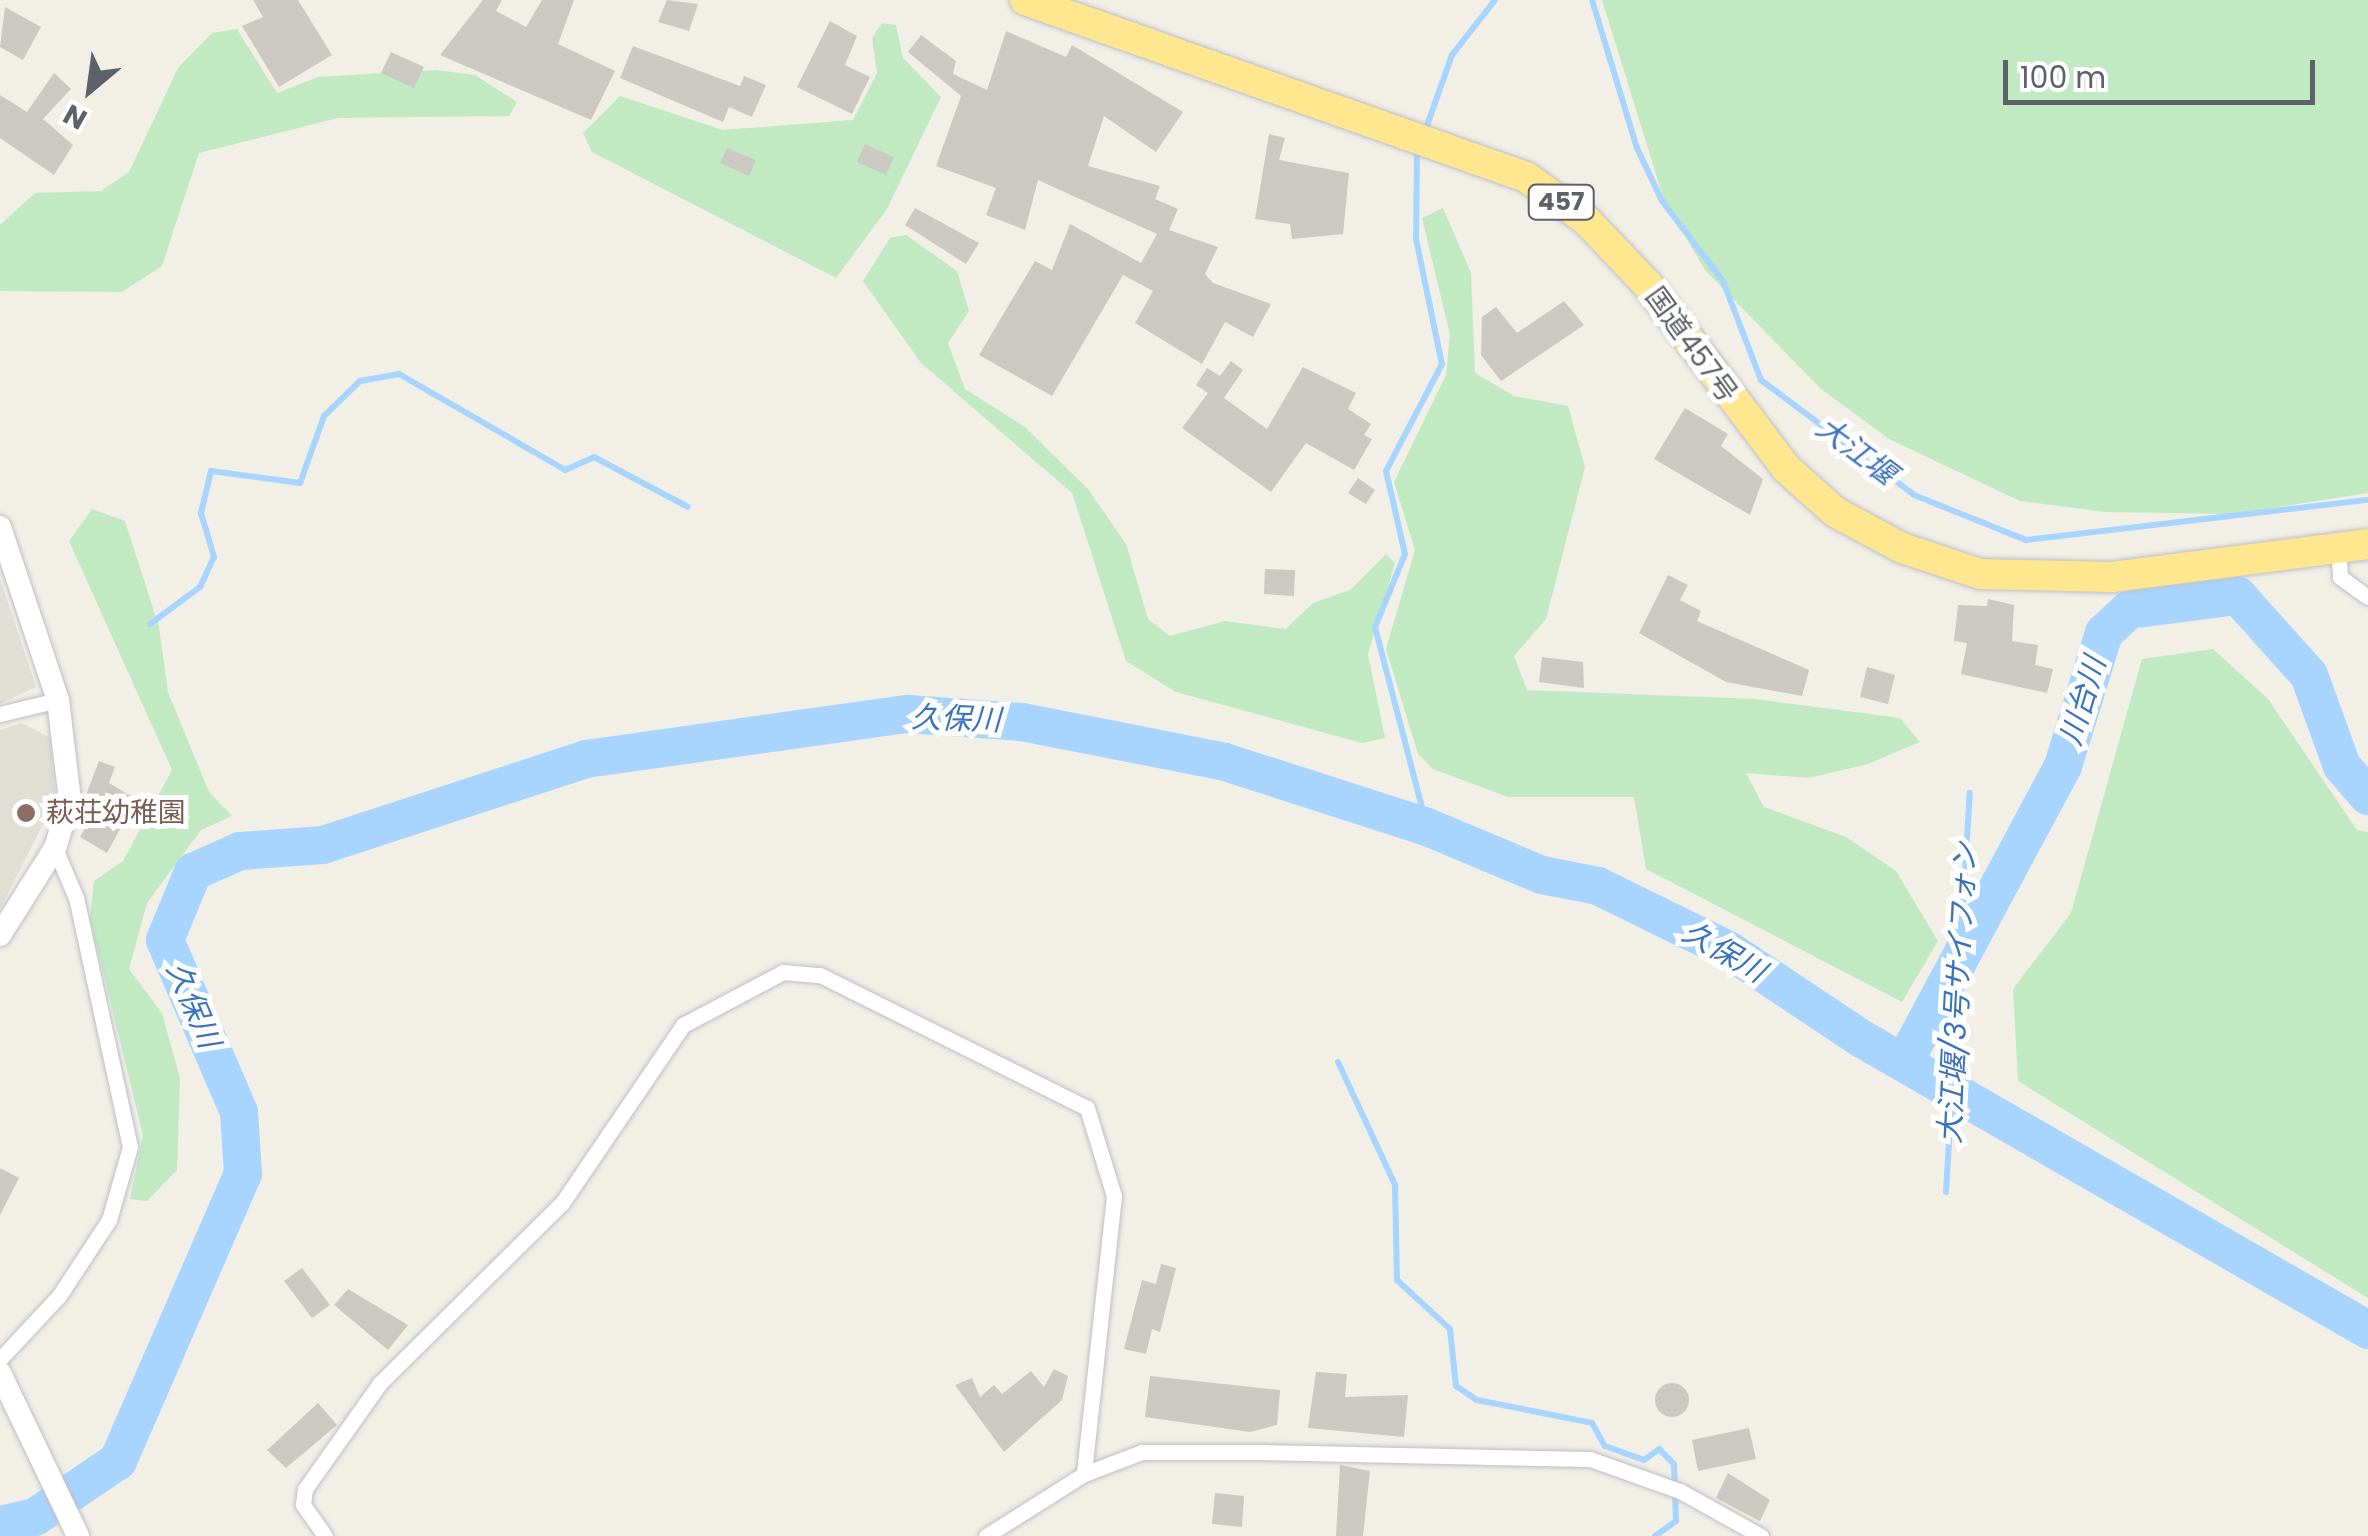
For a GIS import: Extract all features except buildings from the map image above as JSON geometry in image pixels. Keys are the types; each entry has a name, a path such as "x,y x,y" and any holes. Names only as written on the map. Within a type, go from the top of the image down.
{"highway":[{"name":"国道457号","path":"1025,0 1526,177 1586,220 1647,284 1786,468 1835,512 1902,548 1980,574 2112,577 2353,545"}],"street":[{"path":"0,527 58,700 70,800 55,848 0,935"},
{"path":"2353,545 2340,577 2368,597"},
{"path":"0,714 58,700"},
{"path":"0,1359 59,1296 109,1220 130,1147 76,898 55,848"},
{"path":"325,1536 303,1504 305,1489 380,1383 562,1204 683,1025 782,972 820,975 1087,1108 1114,1196 1084,1474"},
{"path":"0,1373 77,1534"},
{"path":"986,1536 1084,1474 1142,1452 1590,1458 1680,1491 1762,1536"}],"shaded area":[{"path":"0,579 36,687 0,704"},
{"name":"萩荘幼稚園","path":"22,723 50,738 56,799 0,909 0,730"}],"green space":[{"path":"1602,0 2368,0 2368,493 2233,514 2106,512 2020,501 1889,439 1821,389 1705,270 1664,200"},
{"path":"882,23 896,25 903,58 941,97 887,209 836,278 592,152 583,133 620,96 723,130 853,120 877,73 872,38"},
{"path":"237,29 277,93 318,77 436,70 475,75 517,102 509,116 338,118 199,153 162,266 122,292 0,291 0,225 35,193 101,191 129,172 178,68 212,33"},
{"path":"1443,208 1471,273 1475,373 1514,396 1568,406 1585,467 1546,619 1514,656 1527,690 1755,699 1900,718 1920,742 1868,764 1809,778 1746,773 1764,807 1846,837 1896,871 1938,941 1902,1002 1646,869 1634,797 1508,797 1433,769 1418,754 1386,649 1415,550 1394,482 1446,375 1450,335 1422,218"},
{"path":"906,235 957,271 969,311 948,343 965,389 1025,427 1088,489 1126,544 1148,619 1170,636 1225,621 1286,629 1313,603 1350,590 1386,554 1395,563 1368,654 1385,738 1362,743 1176,692 1126,661 1072,493 921,363 863,281 890,238"},
{"path":"92,509 125,521 159,627 168,692 209,792 232,816 201,830 147,903 129,969 162,1013 180,1078 177,1170 147,1201 130,1199 143,1135 90,918 94,881 123,861 172,770 69,541"},
{"path":"2213,649 2268,699 2357,830 2368,832 2368,1298 2018,1081 2013,989 2071,913 2142,659"}],"waterway":[{"path":"1424,134 1452,55 1495,0"},
{"name":"大江堰","path":"1592,0 1637,148 1662,201 1723,281 1761,380 1914,495 2026,540 2368,500"},
{"path":"1417,150 1416,239 1442,364 1386,471 1405,554 1375,627 1427,827"},
{"path":"150,624 200,587 214,557 201,513 211,471 300,483 324,416 360,381 399,374 565,470 594,457 688,507"},
{"name":"川台川","path":"1907,1057 2063,766 2104,633 2129,610 2238,596 2309,675 2342,766 2368,796"},
{"name":"久保川","path":"0,1525 35,1517 118,1461 243,1174 239,1112 165,940 193,872 240,851 323,845 586,759 908,714 1022,722 1225,762 1427,827 1542,875 1598,886 1730,951 1862,1039 2368,1330"},
{"name":"大江堰/3号サイフォン","path":"1946,1192 1970,793"},
{"path":"1338,1062 1395,1185 1397,1280 1450,1329 1456,1386 1477,1400 1592,1423 1605,1446 1644,1460 1659,1449 1674,1464 1676,1521 1655,1536"}],"place":[{"name":"萩荘幼稚園","path":"26,813"}]}
